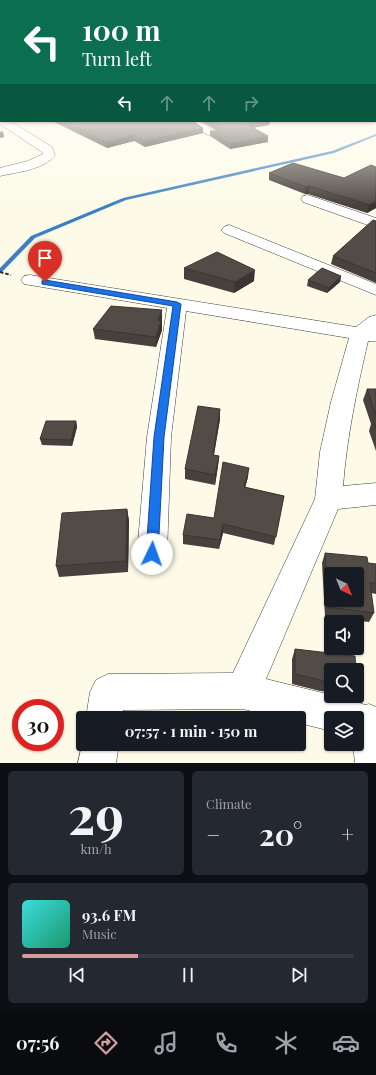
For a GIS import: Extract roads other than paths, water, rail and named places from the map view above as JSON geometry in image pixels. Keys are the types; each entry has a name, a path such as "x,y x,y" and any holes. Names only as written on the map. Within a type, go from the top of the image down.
{"street":[{"path":"0,172 28,165 44,159 49,155 48,150 22,134"},
{"path":"308,199 376,223"},
{"path":"229,230 376,290"},
{"path":"30,280 177,304 371,330 342,402 333,452 329,499 243,691"},
{"path":"152,554 159,437 177,304"},
{"path":"329,499 376,494"},
{"path":"105,711 108,692 243,691 324,711"},
{"path":"364,721 374,763"},
{"path":"97,763 99,751"}],"waterway":[{"path":"0,271 33,237 125,199 333,152 376,135"}]}
